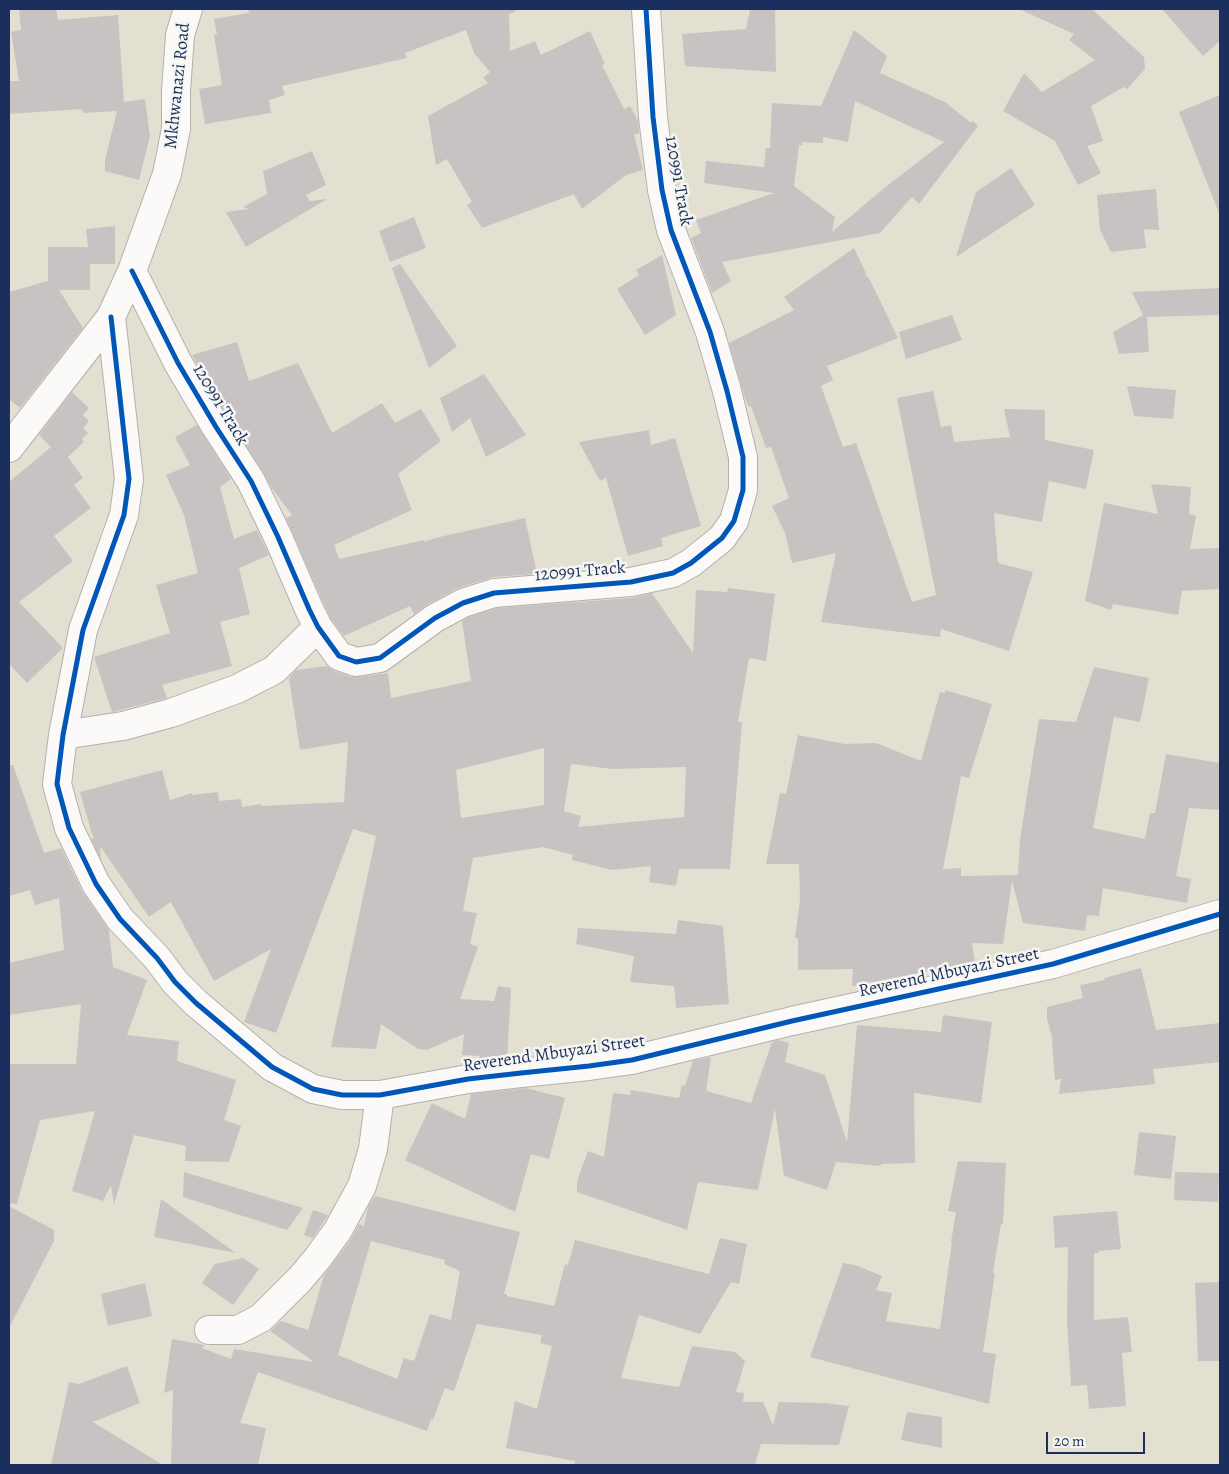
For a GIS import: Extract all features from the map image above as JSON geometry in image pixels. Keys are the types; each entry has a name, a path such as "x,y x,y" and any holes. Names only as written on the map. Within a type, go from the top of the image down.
{"street":[{"name":"Mkhwanazi Road","path":"9,448 111,317 132,270 167,174 176,129 176,91 180,35 188,9"},
{"name":"120991 Track","path":"132,270 178,363 250,481 278,537 318,627 339,656 356,662 380,658 435,618 463,602 494,593 631,582 673,573 691,563 722,538 734,520 743,490 743,457 710,332 671,230 662,190 654,117 646,9"},
{"name":"Reverend Mbuyazi Street","path":"111,317 129,479 124,514 83,630 63,735 57,784 69,828 96,884 120,919 196,1003 272,1067 313,1088 342,1096 380,1094 476,1078 632,1060 792,1021 1054,964 1220,914"},
{"path":"63,735 123,726 171,713 237,690 274,670 318,627"},
{"path":"209,1330 238,1330 261,1318 317,1259 338,1230 362,1186 373,1149 380,1094"}],"building":[{"path":"19,9 56,9 58,20 118,15 124,102 145,99 150,136 139,180 105,171 105,160 117,111 83,113 82,109 9,114 9,81 19,81 11,32 21,30"},
{"path":"248,9 515,9 515,12 509,14 510,51 535,41 541,55 590,31 605,64 602,65 624,109 630,106 638,121 639,134 634,134 643,170 626,175 582,209 574,194 482,228 467,205 472,202 447,159 436,165 428,116 488,83 483,78 490,72 474,53 466,30 405,53 407,58 282,86 285,95 269,100 271,113 205,124 199,89 222,85 214,35 217,34 214,19 249,13"},
{"path":"750,9 775,9 776,72 685,66 682,34 746,29"},
{"path":"1019,9 1092,9 1144,57 1145,69 1127,89 1124,87 1091,106 1103,141 1087,146 1101,173 1078,185 1055,141 1003,111 1024,73 1042,92 1095,60 1069,40 1074,34"},
{"path":"1162,9 1220,9 1220,41 1203,56"},
{"path":"854,30 887,56 880,73 945,102 978,126 919,204 912,197 880,233 722,262 731,281 712,293 691,238 701,233 696,220 774,193 704,183 706,161 764,167 766,148 770,148 772,103 821,106","holes":["855,101 944,142 888,185 832,232 835,217 794,186 799,145 802,145 802,142 823,143 823,137 848,142"]},
{"path":"1220,95 1220,212 1219,213 1179,112"},
{"path":"312,151 326,185 306,195 310,201 327,199 246,247 226,212 249,209 243,207 267,194 263,171"},
{"path":"1011,168 1035,205 956,257 976,192"},
{"path":"1156,189 1159,230 1144,229 1146,248 1111,252 1100,230 1097,195"},
{"path":"414,217 426,248 390,262 379,231"},
{"path":"115,226 115,264 90,264 90,290 59,290 83,328 20,408 9,399 9,292 48,281 48,247 88,247 86,229"},
{"path":"854,248 865,274 869,278 898,338 827,366 833,380 821,386 843,447 856,443 912,602 936,595 897,398 933,391 941,427 951,425 954,442 1010,437 1004,409 1045,410 1045,440 1094,450 1086,489 1049,481 1042,522 994,513 998,563 1033,572 1009,651 941,629 940,637 821,622 836,553 792,563 785,533 772,506 789,498 771,447 766,448 751,406 749,407 745,398 729,343 794,310 784,297"},
{"path":"662,255 676,315 645,335 617,289 639,275 636,270"},
{"path":"400,264 457,346 429,368 392,268"},
{"path":"1220,288 1220,315 1147,317 1149,352 1119,354 1113,332 1143,315 1132,292"},
{"path":"952,315 962,340 906,359 899,332"},
{"path":"237,342 249,381 298,363 332,433 382,403 395,423 421,409 441,441 398,474 412,510 334,545 339,559 424,540 425,542 435,538 525,518 537,574 493,577 458,588 414,614 410,606 344,636 331,619 286,518 292,515 271,487 192,355"},
{"path":"484,374 526,435 486,457 470,418 452,432 440,398"},
{"path":"1127,386 1176,390 1173,419 1134,416"},
{"path":"72,392 89,408 83,415 89,421 83,428 88,433 82,439 84,442 68,457 83,478 74,485 91,508 54,536 73,561 19,602 63,648 27,683 9,664 9,482 51,447 39,435"},
{"path":"197,425 231,479 220,487 234,539 257,530 269,555 239,568 250,614 220,622 232,666 162,685 167,698 112,712 94,657 170,633 156,585 198,573 184,515 166,475 190,465 175,437"},
{"path":"649,430 651,445 675,438 701,526 661,538 663,546 628,556 606,478 600,481 579,442"},
{"path":"1151,484 1191,487 1189,514 1196,516 1190,549 1220,548 1220,589 1182,591 1178,615 1113,604 1111,610 1085,601 1104,503 1158,514"},
{"path":"728,588 775,594 766,661 749,658 738,722 742,722 730,869 679,869 676,886 649,882 651,866 612,870 572,860 573,855 543,847 473,858 463,911 477,913 470,944 478,947 460,999 494,1001 498,986 511,988 507,1059 479,1062 480,1056 462,1055 464,1034 427,1050 418,1049 381,1024 376,1049 331,1047 376,836 353,829 276,1033 244,1022 271,949 214,981 171,902 149,917 100,846 101,859 91,839 94,838 80,792 162,770 170,800 192,793 192,795 218,792 219,801 241,799 242,807 261,804 261,806 344,802 348,742 300,750 289,678 296,670 327,666 334,671 351,677 388,673 391,698 471,681 462,621 469,617 497,608 632,598 652,593 693,653 696,590 727,592","holes":["544,748 544,805 461,818 456,770","571,764 612,769 686,767 684,817 578,827 581,816 564,811"]},
{"path":"1094,667 1149,678 1140,722 1114,717 1093,828 1145,839 1150,813 1155,813 1166,754 1220,763 1220,810 1189,808 1176,876 1191,879 1187,903 1103,888 1099,916 1087,915 1085,931 1023,923 1012,881 1003,944 972,943 975,962 852,986 853,969 798,970 798,938 795,938 800,900 799,864 766,864 780,793 786,794 798,735 845,744 876,743 921,761 940,692 945,693 945,690 992,704 969,778 961,776 943,869 961,868 961,876 1018,875 1020,839 1039,719 1076,722"},
{"path":"9,765 13,765 44,853 61,848 82,891 109,930 113,967 147,980 127,1035 179,1041 177,1061 236,1080 224,1120 241,1126 229,1162 185,1161 186,1146 134,1135 114,1205 111,1185 103,1201 72,1191 95,1111 40,1120 17,1204 9,1203 9,1064 76,1064 81,1004 9,1015 9,963 64,950 59,898 35,905 30,890 9,896"},
{"path":"678,920 723,926 729,1004 676,1008 674,986 630,982 634,956 576,944 578,928 676,934"},
{"path":"1141,968 1156,1030 1220,1023 1220,1062 1153,1069 1155,1084 1059,1094 1061,1079 1055,1080 1053,1042 1047,1018 1047,1007 1083,998 1080,985 1105,980 1104,978"},
{"path":"943,1015 992,1022 981,1103 914,1093 915,1163 881,1164 881,1166 836,1162 827,1190 784,1176 775,1109 758,1190 698,1182 687,1230 577,1192 577,1181 588,1151 604,1157 613,1093 630,1095 631,1090 679,1098 682,1085 685,1086 693,1061 711,1057 706,1091 751,1103 772,1042 778,1040 789,1043 785,1062 825,1075 847,1142 857,1025 941,1032"},
{"path":"526,1088 565,1098 549,1159 531,1154 515,1212 405,1160 432,1103 465,1119 471,1094"},
{"path":"1139,1132 1176,1136 1171,1179 1134,1175"},
{"path":"958,1161 1006,1163 1003,1224 1001,1224 993,1273 995,1273 983,1352 996,1354 989,1404 810,1357 843,1263 855,1265 882,1276 876,1290 892,1293 886,1321 940,1329 956,1212 948,1211"},
{"path":"184,1172 303,1208 287,1230 183,1197"},
{"path":"1175,1172 1219,1173 1218,1202 1174,1200"},
{"path":"375,1196 520,1232 504,1294 554,1306 565,1264 568,1265 575,1240 709,1274 720,1238 747,1244 739,1284 731,1282 700,1334 639,1315 621,1378 679,1387 692,1346 735,1352 745,1361 736,1392 744,1393 743,1402 763,1402 773,1425 779,1402 825,1403 849,1406 839,1445 761,1444 755,1465 574,1465 575,1461 506,1448 515,1401 537,1409 552,1346 540,1343 542,1335 477,1324 454,1391 445,1388 427,1431 258,1372 240,1423 266,1428 258,1465 171,1465 173,1390 164,1393 172,1339 205,1345 202,1348 231,1359 234,1349 314,1362 270,1331 281,1321 308,1330 324,1275 351,1239 359,1224 364,1226 368,1207","holes":["371,1241 445,1260 444,1264 460,1271 451,1320 430,1314 414,1361 404,1358 397,1379 338,1355"]},
{"path":"161,1199 236,1253 154,1237"},
{"path":"9,1206 54,1230 54,1241 9,1328"},
{"path":"313,1210 328,1215 313,1238 304,1235"},
{"path":"1117,1211 1121,1249 1094,1253 1094,1320 1128,1317 1132,1352 1122,1353 1126,1406 1089,1409 1087,1385 1071,1386 1067,1322 1068,1247 1055,1248 1053,1216"},
{"path":"243,1258 259,1269 233,1305 202,1283 215,1264"},
{"path":"1220,1282 1220,1361 1198,1361 1195,1283"},
{"path":"145,1283 152,1316 108,1326 101,1294"},
{"path":"127,1366 140,1403 93,1422 163,1465 51,1465 69,1382 79,1384"},
{"path":"907,1412 942,1417 942,1448 901,1440"}],"cycle path":[{"path":"132,271 178,363 251,481 318,627 339,656 356,662 380,658 435,618 463,603 494,593 631,582 673,573 691,563 722,538 734,521 743,490 743,457 710,332 671,230 662,190 653,117 646,9"},
{"path":"111,317 129,479 124,515 83,630 63,735 57,784 69,828 96,884 120,919 196,1003 272,1067 313,1089 342,1095 380,1095 468,1079 632,1060 792,1021 1053,964 1220,914"}]}
